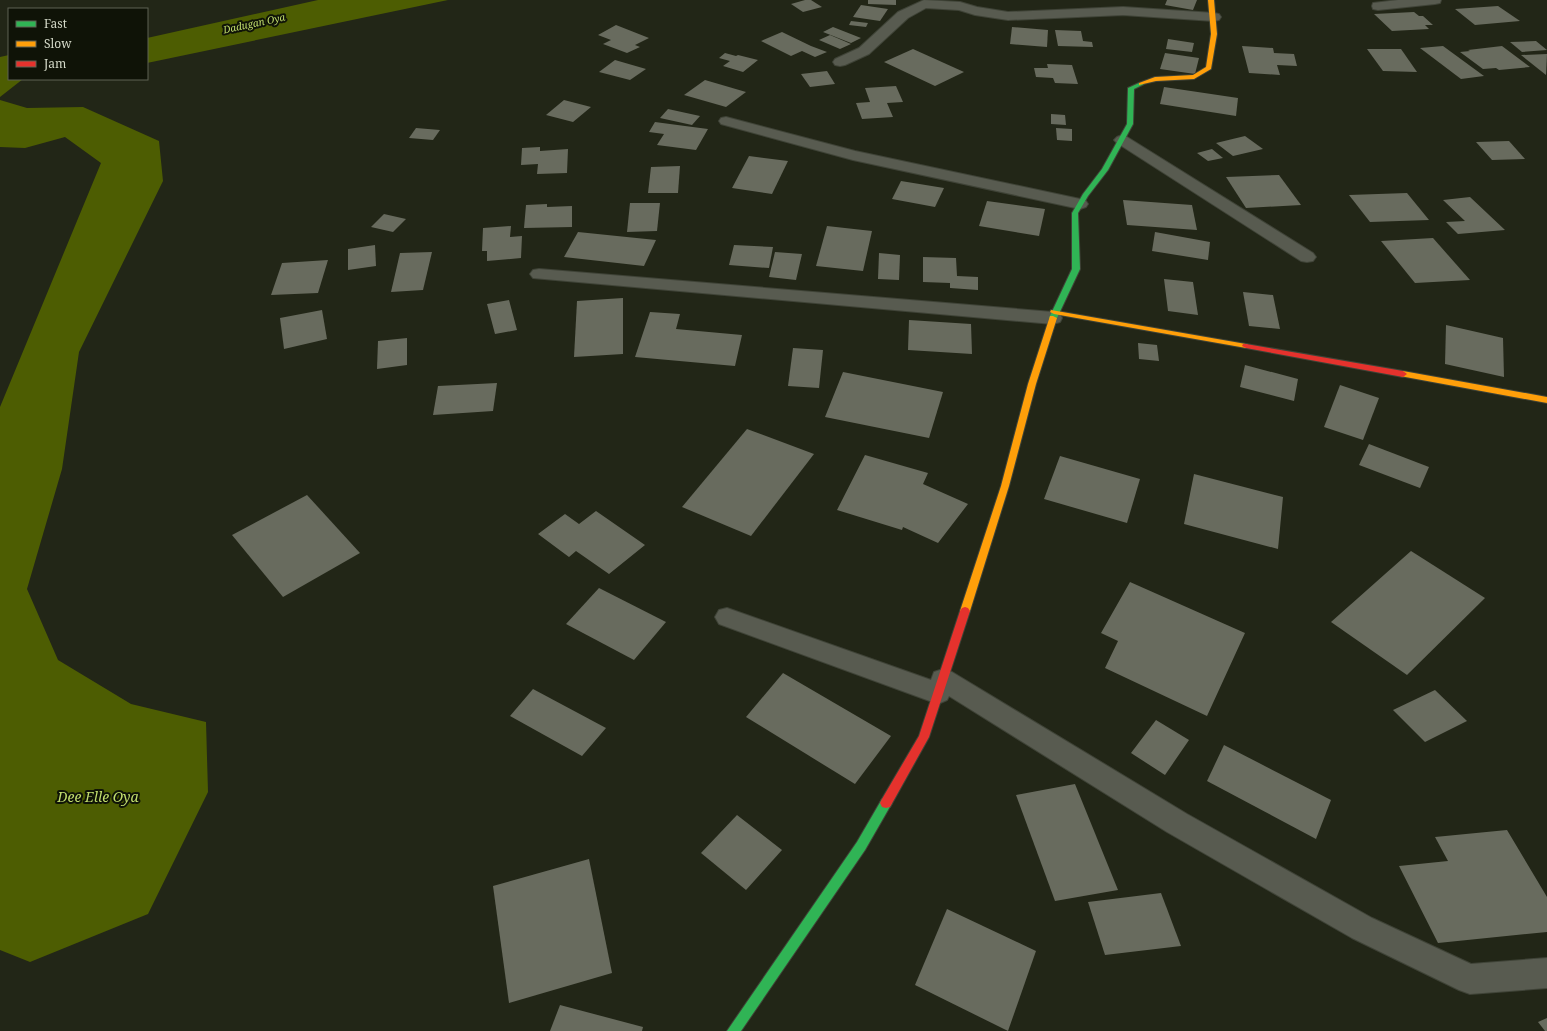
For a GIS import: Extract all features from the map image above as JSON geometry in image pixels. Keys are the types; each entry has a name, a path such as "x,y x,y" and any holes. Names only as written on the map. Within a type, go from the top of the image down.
{"street":[{"path":"733,1031 861,846 924,737 1005,486 1032,384 1054,315 1064,297 1076,268 1076,213 1085,195 1105,170 1130,124 1131,88 1155,79 1194,76 1209,68 1214,47 1214,17 1211,0"},
{"path":"1054,315 1547,400"}],"lane":[{"path":"1378,6 1435,0"},
{"path":"840,62 864,51 903,15 924,4 960,6 975,11 1008,16 1123,11 1214,17"},
{"path":"726,121 853,155 1080,204"},
{"path":"1122,140 1307,258"},
{"path":"539,274 1054,315"},
{"path":"727,617 940,686 1362,928 1470,979 1547,973"}],"water":[{"name":"Dadugan Oya","path":"318,0 448,0 148,63 148,38"},
{"path":"8,55 8,80 22,80 0,97 0,57"},
{"name":"Dee Elle Oya","path":"0,100 27,108 83,107 159,141 163,181 79,352 62,469 27,589 58,660 131,704 206,722 208,792 148,914 30,962 0,950 0,407 101,163 65,137 25,148 0,147"}],"building":[{"path":"811,0 822,7 803,12 791,4"},
{"path":"868,0 896,0 896,5 868,4"},
{"path":"1167,0 1197,0 1193,10 1165,5"},
{"path":"861,5 888,9 880,21 853,17"},
{"path":"1498,6 1520,21 1475,25 1455,9"},
{"path":"1414,12 1419,16 1423,16 1433,25 1425,25 1429,29 1392,31 1374,14"},
{"path":"851,21 868,23 866,27 849,25"},
{"path":"616,25 649,38 635,45 640,47 627,53 603,44 611,40 598,35"},
{"path":"833,27 861,38 851,43 823,32"},
{"path":"1012,27 1048,30 1047,47 1010,44"},
{"path":"1055,30 1081,31 1083,41 1092,42 1093,47 1058,46"},
{"path":"782,32 827,52 815,57 802,51 791,56 761,41"},
{"path":"830,35 851,44 840,49 819,40"},
{"path":"1168,39 1194,43 1192,52 1166,49"},
{"path":"1536,41 1547,50 1522,52 1510,42"},
{"path":"1242,46 1273,48 1274,53 1294,54 1297,66 1277,65 1280,75 1249,73"},
{"path":"1443,46 1484,76 1461,79 1420,48"},
{"path":"1502,46 1530,67 1499,70 1496,68 1483,69 1460,52 1470,51 1468,50"},
{"path":"913,49 964,72 935,86 884,62"},
{"path":"1367,49 1401,49 1417,72 1383,71"},
{"path":"725,53 758,60 743,72 723,66 730,61 719,58"},
{"path":"1165,53 1199,58 1195,74 1160,69"},
{"path":"1547,54 1546,75 1521,55"},
{"path":"615,60 646,69 630,80 599,72"},
{"path":"1047,64 1072,65 1078,84 1055,83 1053,78 1036,77 1034,68 1048,68"},
{"path":"827,71 835,84 810,87 801,74"},
{"path":"705,80 746,92 726,107 684,95"},
{"path":"896,86 903,102 887,103 893,117 862,119 856,103 870,102 865,88"},
{"path":"1164,87 1238,98 1236,116 1160,104"},
{"path":"564,100 591,107 573,122 546,115"},
{"path":"668,109 700,116 692,125 660,118"},
{"path":"1051,114 1065,115 1066,125 1051,124"},
{"path":"655,122 708,129 696,150 657,145 664,134 649,132"},
{"path":"416,128 440,130 433,140 409,138"},
{"path":"1056,128 1072,129 1072,141 1057,140"},
{"path":"1245,136 1263,149 1233,156 1216,143"},
{"path":"1509,141 1525,159 1492,160 1476,142"},
{"path":"540,147 540,151 568,149 567,173 537,174 538,164 521,165 522,148"},
{"path":"1212,149 1223,158 1208,161 1197,153"},
{"path":"749,156 788,161 772,194 732,188"},
{"path":"680,166 678,193 648,193 651,167"},
{"path":"1279,175 1301,205 1246,208 1226,177"},
{"path":"901,181 944,188 935,207 892,199"},
{"path":"1407,193 1429,220 1370,222 1349,195"},
{"path":"1470,197 1505,230 1458,234 1446,222 1465,221 1443,200"},
{"path":"1123,200 1192,205 1197,230 1127,225"},
{"path":"987,201 1045,209 1039,236 979,226"},
{"path":"630,203 660,203 657,231 627,232"},
{"path":"547,204 547,207 572,206 572,227 524,228 526,205"},
{"path":"384,214 406,219 393,232 371,227"},
{"path":"511,226 510,237 522,236 521,258 487,261 487,251 482,251 483,228"},
{"path":"827,226 872,231 863,271 816,266"},
{"path":"578,232 656,240 644,266 564,257"},
{"path":"1155,232 1210,242 1208,260 1152,251"},
{"path":"1433,238 1470,280 1415,283 1381,241"},
{"path":"375,245 376,266 348,270 348,249"},
{"path":"734,245 773,247 769,268 729,265"},
{"path":"432,252 423,290 391,292 400,253"},
{"path":"775,252 802,254 796,280 769,277"},
{"path":"879,253 900,255 899,280 878,279"},
{"path":"923,257 956,258 957,276 978,277 978,290 950,288 950,283 923,282"},
{"path":"328,260 318,293 271,295 282,263"},
{"path":"1164,279 1193,282 1198,315 1168,311"},
{"path":"1243,292 1273,295 1280,329 1249,326"},
{"path":"623,298 623,354 574,357 577,301"},
{"path":"509,300 517,330 495,334 487,304"},
{"path":"322,310 327,339 284,349 280,318"},
{"path":"650,312 680,314 676,329 742,335 735,366 635,357"},
{"path":"909,320 971,324 972,354 908,350"},
{"path":"1446,325 1503,338 1504,377 1445,364"},
{"path":"407,338 407,365 377,369 378,341"},
{"path":"1138,343 1157,345 1159,361 1139,359"},
{"path":"793,348 823,350 819,388 788,386"},
{"path":"1245,365 1298,379 1294,401 1240,387"},
{"path":"843,372 943,392 929,438 825,417"},
{"path":"497,383 493,411 433,415 438,386"},
{"path":"1340,385 1379,398 1363,440 1324,427"},
{"path":"747,429 814,454 751,536 682,507"},
{"path":"1369,444 1429,467 1420,488 1359,465"},
{"path":"865,455 928,473 923,484 968,504 938,543 903,527 902,530 837,510"},
{"path":"1060,456 1140,479 1127,523 1044,499"},
{"path":"1194,474 1283,497 1278,549 1184,524"},
{"path":"307,495 360,553 283,597 232,535"},
{"path":"596,511 645,545 609,574 576,551 569,557 538,534 565,514 579,524"},
{"path":"1411,551 1485,598 1407,675 1331,622"},
{"path":"1130,582 1245,633 1207,716 1105,668 1118,641 1101,633"},
{"path":"599,588 666,622 634,660 566,624"},
{"path":"783,673 891,736 855,784 746,717"},
{"path":"533,689 606,728 582,756 510,716"},
{"path":"1435,690 1467,721 1425,742 1393,710"},
{"path":"1156,720 1189,740 1165,775 1131,753"},
{"path":"1224,745 1331,800 1316,839 1207,781"},
{"path":"1075,784 1118,890 1055,901 1016,795"},
{"path":"737,815 782,850 746,890 701,853"},
{"path":"1507,830 1547,897 1547,932 1438,943 1399,866 1448,861 1435,837"},
{"path":"589,859 612,973 509,1003 493,886"},
{"path":"1161,893 1181,946 1105,955 1088,902"},
{"path":"947,909 1036,951 1008,1031 915,985"},
{"path":"560,1005 643,1027 642,1031 550,1031"},
{"path":"1547,1018 1547,1031 1545,1031 1538,1022"}],"traffic: fast":[{"path":"1053,318 1076,269 1075,213 1085,195 1105,170 1130,124 1131,88 1141,84"},
{"path":"733,1031 861,846 886,803"}],"traffic: slow":[{"path":"1141,84 1155,79 1194,77 1209,68 1214,34 1211,0"},
{"path":"1054,312 1246,346"},
{"path":"965,611 1005,486 1032,384 1053,318"},
{"path":"1403,374 1547,400"}],"traffic: jam":[{"path":"1246,346 1403,374"},
{"path":"886,803 924,737 965,611"}]}
